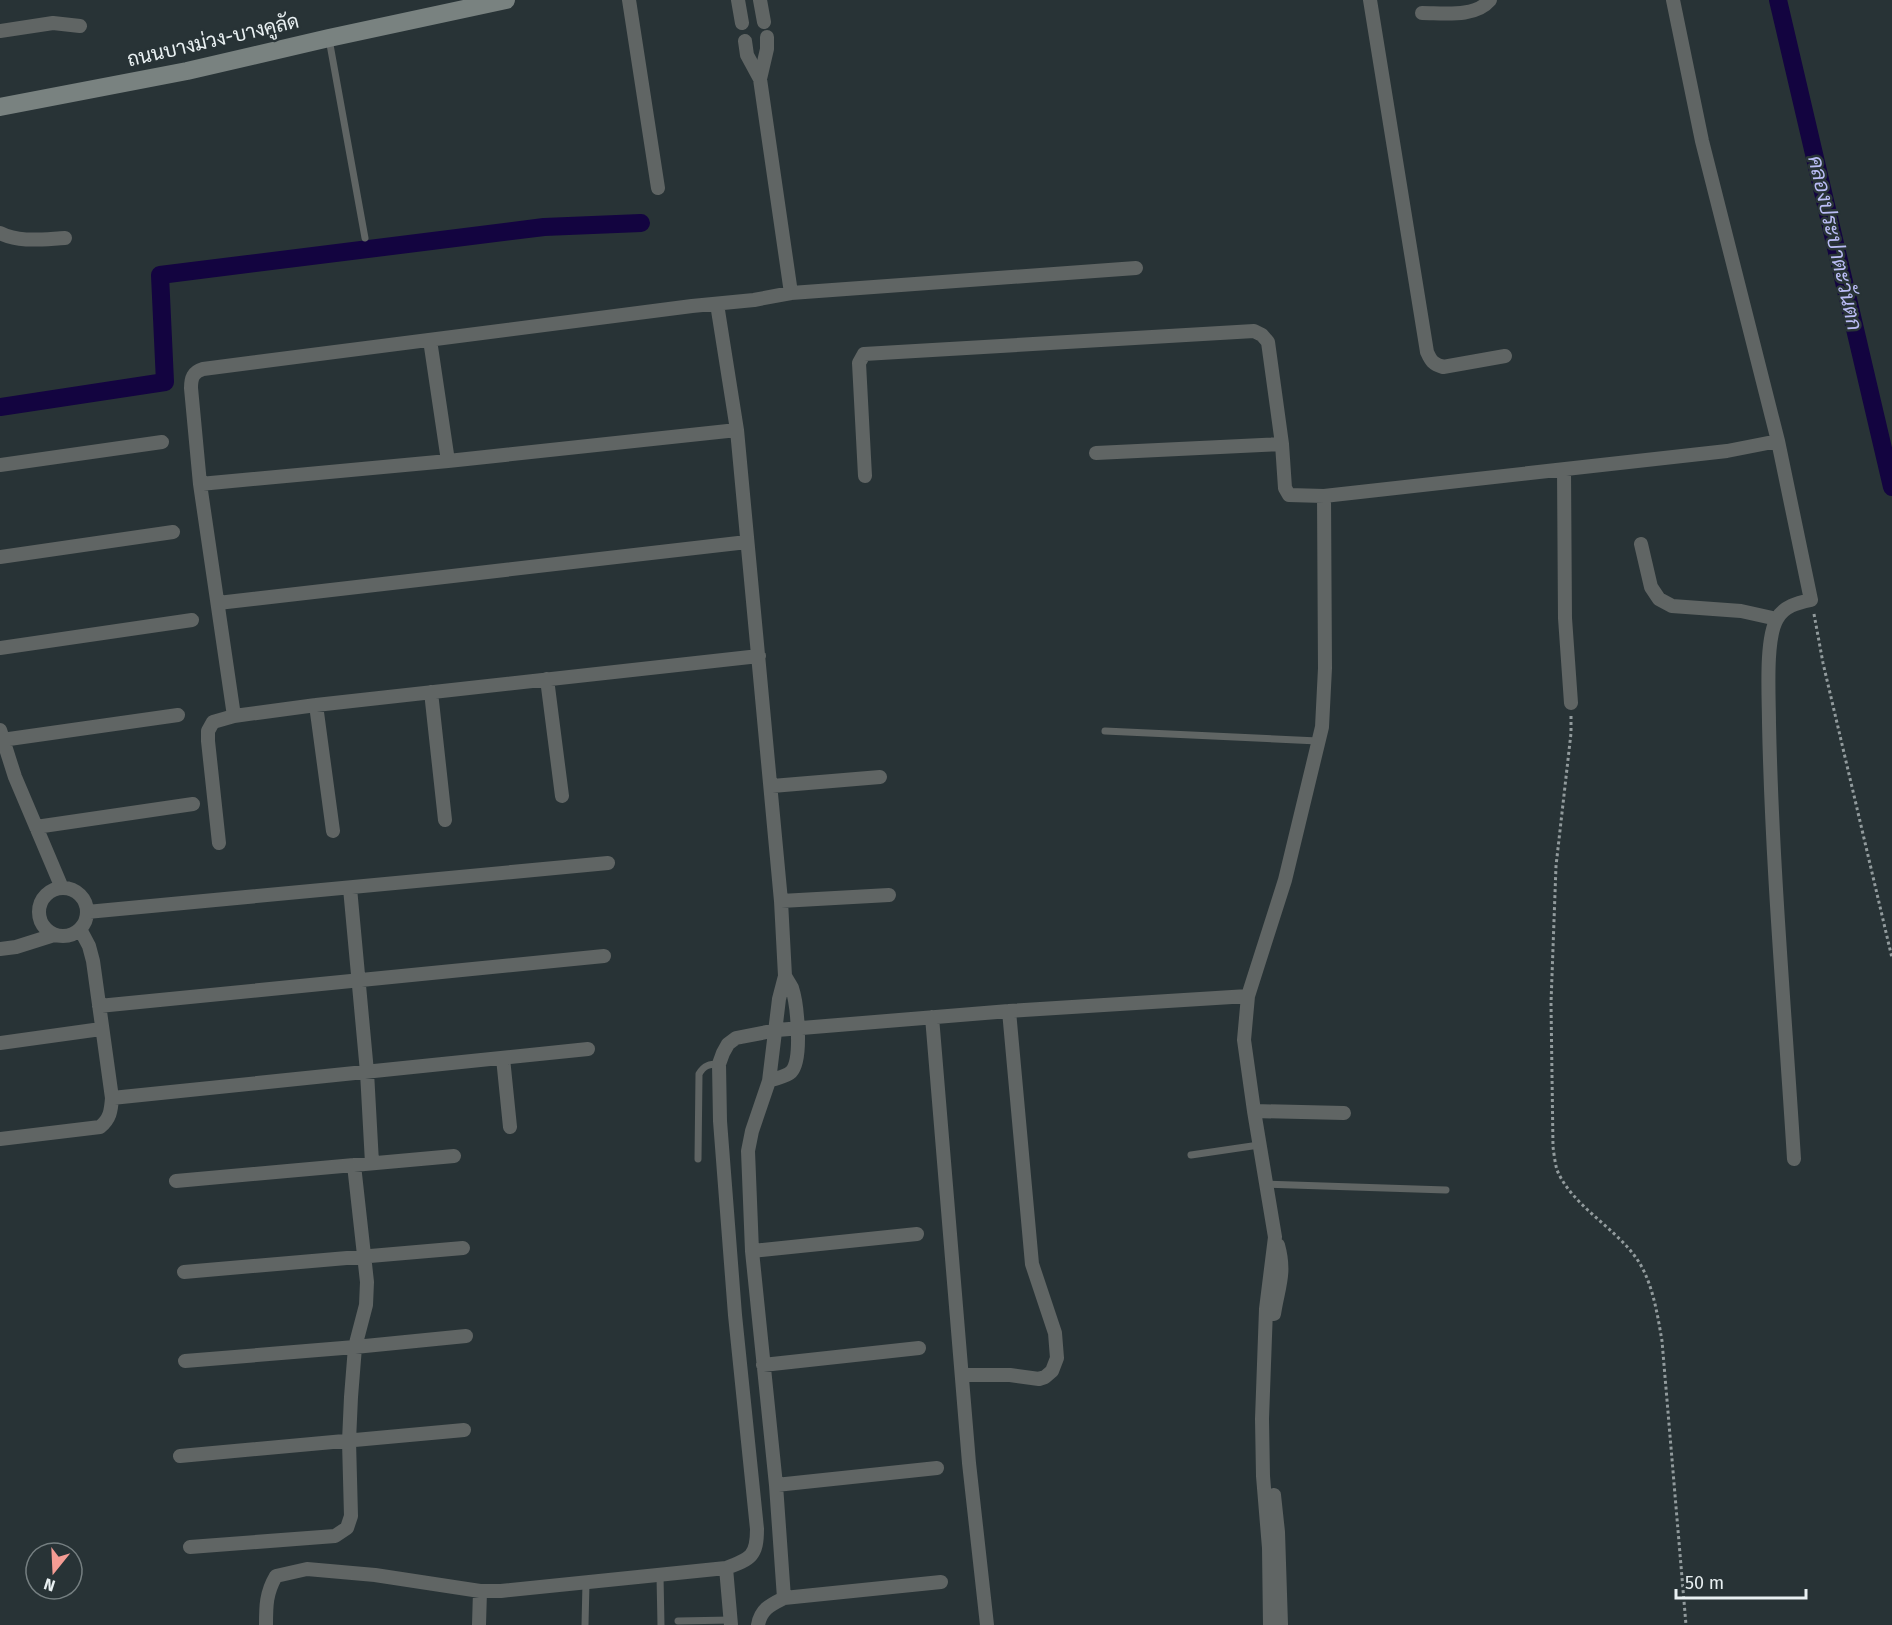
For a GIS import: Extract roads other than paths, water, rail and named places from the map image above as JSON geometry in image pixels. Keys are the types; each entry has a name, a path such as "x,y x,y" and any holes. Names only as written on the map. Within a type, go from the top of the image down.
{"street":[{"name":"ถนนบางม่วง-บางคูลัด","path":"1,103 187,71 506,0"},
{"path":"629,0 658,188"},
{"path":"738,0 742,23"},
{"path":"759,0 764,22"},
{"path":"1370,0 1427,352 1435,365 1443,367 1504,356"},
{"path":"1422,13 1453,14 1478,9 1490,0"},
{"path":"1673,0 1702,141 1778,441 1811,600 1791,604 1776,619 1768,662 1778,910 1794,1160"},
{"path":"0,31 53,23 80,26"},
{"path":"760,79 767,49 767,37"},
{"path":"745,41 747,55 760,79 791,293"},
{"path":"0,233 20,239 64,238"},
{"path":"234,716 200,484 190,388 192,377 198,370 754,300 791,293 1136,268"},
{"path":"717,304 737,430 772,786 785,976 779,999 769,1081 752,1131 748,1151 752,1251 776,1485 784,1598"},
{"path":"865,476 859,363 863,355 867,353 1254,331 1268,342 1285,488 1289,495 1324,496 1564,470 1726,451 1778,441"},
{"path":"430,340 448,461"},
{"path":"200,484 448,461 737,430"},
{"path":"0,465 162,442"},
{"path":"1096,453 1281,444"},
{"path":"1564,470 1565,618 1571,703"},
{"path":"1281,1625 1278,1532 1270,1435 1274,1313 1283,1274 1259,1145 1244,1040 1248,996 1285,880 1322,727 1325,668 1324,496"},
{"path":"0,557 173,532"},
{"path":"218,603 747,542"},
{"path":"1641,544 1649,581 1659,599 1672,606 1741,611 1776,619"},
{"path":"0,648 192,620"},
{"path":"219,843 208,731 213,722 234,716 316,705 759,656"},
{"path":"547,679 562,796"},
{"path":"431,693 445,820"},
{"path":"316,705 333,831"},
{"path":"62,888 1,735 178,715"},
{"path":"772,786 880,777"},
{"path":"36,827 193,804"},
{"path":"87,912 608,863"},
{"path":"62,888 80,895 85,902 87,912 86,921 80,929 73,935 63,937 46,930 40,922 38,913 45,895 62,888"},
{"path":"350,888 367,1072 372,1163"},
{"path":"781,901 890,895"},
{"path":"0,1139 100,1127 107,1121 111,1112 91,954 80,929"},
{"path":"0,949 16,947 54,935"},
{"path":"99,1006 604,956"},
{"path":"769,1081 789,1073 794,1067 798,1029 795,1001 785,976"},
{"path":"266,1625 268,1588 276,1576 308,1569 375,1575 480,1591 501,1591 726,1568 747,1561 752,1555 757,1544 757,1529 735,1315 720,1120 719,1064 723,1053 736,1038 777,1030 932,1017 1248,996"},
{"path":"963,1375 1010,1375 1039,1379 1052,1371 1057,1358 1055,1333 1032,1264 1009,1011"},
{"path":"932,1017 969,1463 987,1625"},
{"path":"0,1043 101,1029"},
{"path":"111,1098 588,1049"},
{"path":"503,1058 510,1127"},
{"path":"1254,1112 1344,1113"},
{"path":"176,1181 454,1156"},
{"path":"190,1547 335,1536 347,1528 351,1516 349,1441 355,1347 366,1305 367,1282 354,1165"},
{"path":"752,1251 917,1233"},
{"path":"1270,1625 1269,1548 1263,1476 1262,1419 1266,1309 1275,1237"},
{"path":"184,1272 463,1248"},
{"path":"185,1361 466,1336"},
{"path":"763,1365 919,1348"},
{"path":"180,1456 464,1430"},
{"path":"776,1485 937,1468"},
{"path":"726,1568 731,1622"},
{"path":"758,1625 761,1614 767,1606 784,1598 941,1582"},
{"path":"479,1625 480,1591"}],"lane":[{"path":"329,38 365,238"},
{"path":"1105,731 1318,741"},
{"path":"698,1159 699,1074 703,1067 719,1064"},
{"path":"1191,1155 1259,1145"},
{"path":"1266,1184 1446,1190"},
{"path":"660,1576 661,1625"},
{"path":"585,1625 586,1583"},
{"path":"678,1621 731,1622"}],"waterway":[{"name":"คลองประปาตะวันตก","path":"1778,0 1892,487"},
{"path":"0,407 165,382 160,275 544,227 641,223"}]}
